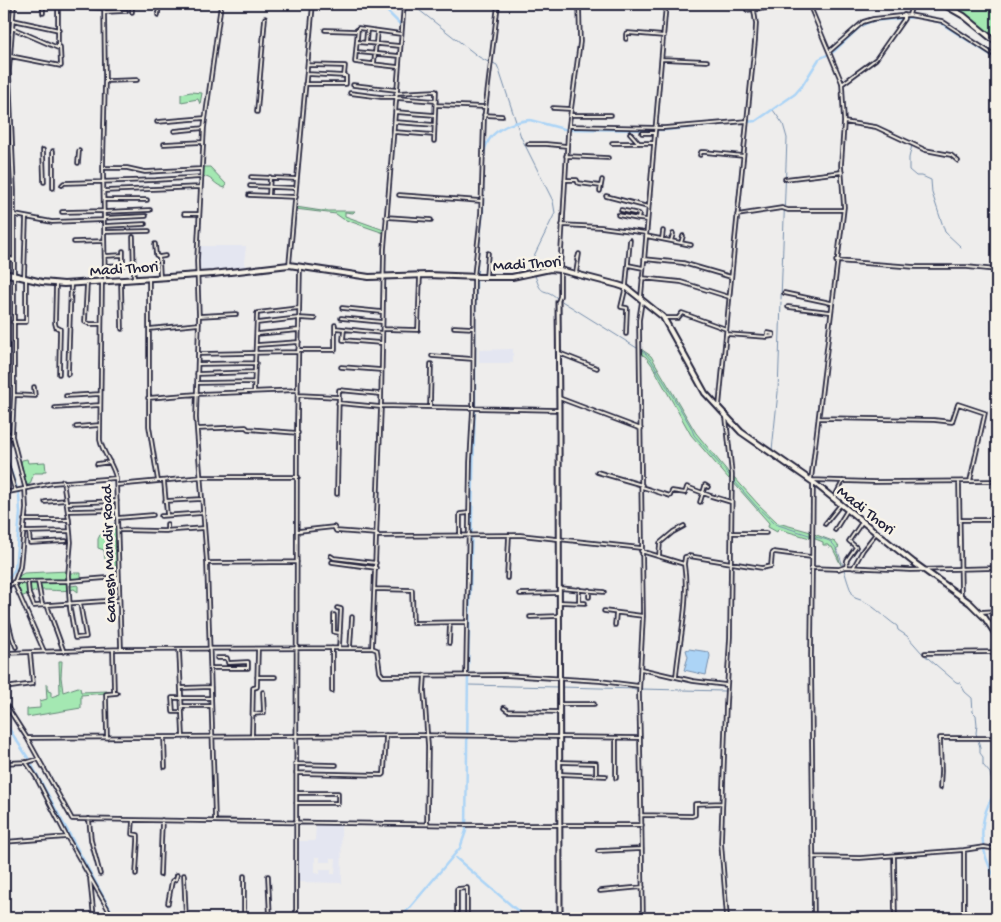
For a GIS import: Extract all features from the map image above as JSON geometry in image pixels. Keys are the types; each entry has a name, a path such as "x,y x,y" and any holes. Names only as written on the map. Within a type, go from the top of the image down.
{"main road":[{"path":"943,4 964,16 997,43"},
{"name":"Madi Thori","path":"4,273 56,284 197,275 289,265 359,276 486,277 512,276 550,269 576,273 626,288 663,318 705,393 741,432 812,481 862,522 961,597 979,612 997,636"}],"street":[{"path":"14,4 10,47 10,111 14,176 14,395 12,436 25,487 26,508 20,567 14,582 44,652"},
{"path":"43,4 43,13"},
{"path":"10,56 60,66 58,4"},
{"name":"Ganesh Mandir Road","path":"104,4 103,168 105,266 101,324 100,425 101,446 110,462 117,485 121,650"},
{"path":"132,4 132,12"},
{"path":"158,15 159,4"},
{"path":"216,820 207,563 196,394 199,324 197,275 201,169 204,128 222,4"},
{"path":"289,265 313,4"},
{"path":"372,648 381,407 382,276 404,4"},
{"path":"467,675 473,328 482,201 484,115 498,4"},
{"path":"560,918 558,824 558,302 560,296 568,132 580,42 579,4"},
{"path":"644,918 639,686 643,616 641,550 642,429 639,317 666,4"},
{"path":"719,408 755,41 753,4"},
{"path":"810,4 842,84 844,122 843,210 812,481 814,918"},
{"path":"909,15 912,4"},
{"path":"80,7 104,8"},
{"path":"747,10 772,7"},
{"path":"104,12 126,11"},
{"path":"830,53 863,22 872,19 909,15 942,21 997,57"},
{"path":"842,84 876,59 904,17"},
{"path":"257,112 265,18"},
{"path":"13,20 59,30"},
{"path":"12,28 51,46 59,47"},
{"path":"398,67 355,62 356,42 358,28 401,34"},
{"path":"366,43 368,29"},
{"path":"325,30 358,31"},
{"path":"374,64 377,31"},
{"path":"4,33 11,34"},
{"path":"626,39 626,34 628,33 664,36"},
{"path":"356,42 400,46"},
{"path":"4,46 10,47"},
{"path":"356,52 399,56"},
{"path":"662,59 707,61"},
{"path":"305,84 345,86 344,66 308,65"},
{"path":"306,74 344,76"},
{"path":"105,81 136,80"},
{"path":"352,85 397,91 436,91 434,141"},
{"path":"350,93 436,100"},
{"path":"436,105 485,107"},
{"path":"553,108 571,109"},
{"path":"395,112 435,115"},
{"path":"484,115 502,116"},
{"path":"570,115 611,115"},
{"path":"157,122 206,118"},
{"path":"395,122 434,125"},
{"path":"569,126 656,128 747,122"},
{"path":"844,122 876,127 925,150 951,155 958,161"},
{"path":"174,131 204,128"},
{"path":"394,132 434,135"},
{"path":"630,133 639,143"},
{"path":"642,133 655,133"},
{"path":"164,144 203,142"},
{"path":"612,143 654,143"},
{"path":"528,144 567,146"},
{"path":"43,150 44,182"},
{"path":"53,188 54,151"},
{"path":"78,151 78,163"},
{"path":"700,155 701,152 705,152 743,156"},
{"path":"566,156 608,158"},
{"path":"103,168 127,168 145,172 201,169"},
{"path":"785,179 842,172"},
{"path":"62,185 64,183 201,177"},
{"path":"250,177 298,179"},
{"path":"269,196 270,177"},
{"path":"565,180 577,180 578,183 601,186"},
{"path":"600,191 602,180"},
{"path":"250,186 296,188"},
{"path":"104,191 200,187"},
{"path":"249,195 296,197"},
{"path":"399,195 482,201"},
{"path":"606,196 648,207"},
{"path":"104,200 147,200"},
{"path":"737,216 782,208 788,210 843,210"},
{"path":"62,212 150,210"},
{"path":"621,210 639,214 638,219"},
{"path":"14,214 52,222 146,216"},
{"path":"184,214 199,214"},
{"path":"618,215 647,220"},
{"path":"13,322 26,322 26,217"},
{"path":"386,217 431,220"},
{"path":"104,226 145,224"},
{"path":"562,225 601,226 690,245"},
{"path":"104,232 149,231"},
{"path":"662,239 664,231"},
{"path":"671,241 673,234"},
{"path":"681,243 683,236"},
{"path":"134,237 134,280"},
{"path":"626,334 627,308 622,307 626,288 630,240"},
{"path":"74,242 104,241"},
{"path":"155,244 156,255 159,256 160,278"},
{"path":"105,266 123,265 123,251"},
{"path":"486,277 488,253"},
{"path":"576,273 579,254 577,260"},
{"path":"104,256 123,255"},
{"path":"159,256 165,256"},
{"path":"4,258 14,260"},
{"path":"644,259 685,264 731,277"},
{"path":"836,261 915,267 965,266 997,270"},
{"path":"628,265 643,268"},
{"path":"296,918 297,793 295,764 297,736 300,266"},
{"path":"382,329 418,330 420,275"},
{"path":"149,278 149,426 158,481"},
{"path":"642,278 681,282 729,296"},
{"path":"121,281 122,329"},
{"path":"87,282 85,322 101,324"},
{"path":"68,374 70,283"},
{"path":"56,284 55,323 60,330 59,374"},
{"path":"784,293 831,303"},
{"path":"254,391 257,313 299,308"},
{"path":"342,308 382,312"},
{"path":"788,308 830,312"},
{"path":"663,318 678,318 682,313 726,328"},
{"path":"199,316 236,314"},
{"path":"257,323 299,318 315,319"},
{"path":"341,318 382,322"},
{"path":"149,329 199,324"},
{"path":"197,354 335,350 335,326 344,329 382,333"},
{"path":"454,327 473,328"},
{"path":"344,329 343,340 382,343"},
{"path":"257,334 299,330"},
{"path":"726,334 767,336"},
{"path":"257,345 299,342"},
{"path":"559,353 597,368"},
{"path":"432,356 473,359"},
{"path":"197,364 256,363"},
{"path":"430,407 431,364"},
{"path":"341,367 381,370"},
{"path":"197,374 255,372"},
{"path":"197,383 254,382"},
{"path":"14,395 35,396 34,387"},
{"path":"148,398 298,390"},
{"path":"337,494 339,390 381,394"},
{"path":"66,396 100,394"},
{"path":"298,395 338,396"},
{"path":"559,398 642,429"},
{"path":"338,404 381,407 559,410"},
{"path":"819,418 952,422 958,404 985,413 970,481"},
{"path":"55,408 100,405"},
{"path":"726,417 732,475 730,635 726,685 721,842 727,918"},
{"path":"76,427 100,425"},
{"path":"197,429 246,427 248,429 298,433"},
{"path":"4,431 12,436"},
{"path":"4,455 17,490"},
{"path":"97,464 110,462"},
{"path":"597,472 670,496 673,491 685,492 687,486 731,502"},
{"path":"117,485 200,477 298,477"},
{"path":"4,493 25,487 63,481 116,478"},
{"path":"63,481 70,531 70,604 75,638 86,637 80,603"},
{"path":"164,481 166,515"},
{"path":"812,481 997,481"},
{"path":"834,498 843,482"},
{"path":"959,482 961,597"},
{"path":"700,502 705,485 708,487"},
{"path":"165,501 202,499"},
{"path":"45,502 66,500"},
{"path":"186,500 187,504"},
{"path":"67,503 117,501"},
{"path":"825,524 841,504"},
{"path":"835,530 848,509"},
{"path":"68,511 117,510"},
{"path":"161,516 203,513"},
{"path":"460,536 460,514 469,513"},
{"path":"117,518 153,515"},
{"path":"24,520 69,520"},
{"path":"960,520 997,520"},
{"path":"844,568 856,547 849,541 862,522"},
{"path":"166,524 167,530"},
{"path":"659,556 660,543 684,526"},
{"path":"298,531 334,527 336,531 377,535 509,535 559,539 641,550 684,564"},
{"path":"118,530 204,528"},
{"path":"23,532 70,531"},
{"path":"29,532 30,543 66,541"},
{"path":"853,568 863,550 877,532"},
{"path":"730,533 766,533"},
{"path":"507,578 509,535"},
{"path":"676,677 676,658 680,646 684,612 684,564 687,556 730,564 768,568 771,566 772,554 774,552 811,557"},
{"path":"331,556 334,558 376,563"},
{"path":"207,563 297,562"},
{"path":"332,562 376,568"},
{"path":"811,568 997,568"},
{"path":"4,588 14,582 119,578"},
{"path":"28,582 29,594 34,606 120,600"},
{"path":"38,582 43,605"},
{"path":"559,588 604,592"},
{"path":"375,589 412,590 413,623 467,622"},
{"path":"579,589 579,603"},
{"path":"589,590 589,597"},
{"path":"520,594 559,593"},
{"path":"559,602 585,603"},
{"path":"4,604 16,646"},
{"path":"47,605 64,652"},
{"path":"337,608 341,609 339,648"},
{"path":"604,611 643,616"},
{"path":"979,612 997,611"},
{"path":"615,625 616,613"},
{"path":"334,616 334,632 340,633"},
{"path":"530,617 559,616"},
{"path":"350,648 352,617"},
{"path":"449,643 450,623"},
{"path":"4,645 5,653 180,649 372,648 377,650 380,672 383,676 467,675 559,678 639,686"},
{"path":"332,648 332,692"},
{"path":"180,649 183,736"},
{"path":"252,736 253,688 257,687 258,649"},
{"path":"107,738 106,694 116,693 113,650"},
{"path":"925,652 997,652"},
{"path":"4,688 33,684 30,653"},
{"path":"211,668 248,668 248,662 228,663 227,658 217,658"},
{"path":"641,669 693,681 726,685"},
{"path":"425,675 424,690 428,735 427,824"},
{"path":"257,677 275,676"},
{"path":"180,688 211,687"},
{"path":"253,714 264,713 263,692"},
{"path":"182,712 173,712 172,698 211,698"},
{"path":"4,702 27,738 72,819 464,825 642,825"},
{"path":"559,704 594,704"},
{"path":"183,706 212,706"},
{"path":"504,708 508,711 559,712"},
{"path":"296,773 383,775 386,735"},
{"path":"27,738 428,735 640,738"},
{"path":"164,737 165,767"},
{"path":"616,738 616,778"},
{"path":"940,788 940,738 997,738"},
{"path":"4,763 29,762 38,759"},
{"path":"29,762 113,918"},
{"path":"559,762 596,764 596,775"},
{"path":"295,764 336,765"},
{"path":"559,774 606,776"},
{"path":"296,802 338,803 338,793 297,793"},
{"path":"642,815 692,816 694,815 696,804 722,803"},
{"path":"89,819 91,840 100,874"},
{"path":"133,819 132,834 138,835 136,874"},
{"path":"160,875 162,820"},
{"path":"4,842 68,837"},
{"path":"813,857 860,858 997,848"},
{"path":"598,851 642,849"},
{"path":"964,850 964,918"},
{"path":"894,855 895,918"},
{"path":"168,903 172,881 176,879 177,875"},
{"path":"184,875 186,918"},
{"path":"91,876 94,918"},
{"path":"244,876 244,917 258,916"},
{"path":"268,876 270,918"},
{"path":"600,891 643,887"},
{"path":"457,918 457,889 467,888 467,918"}],"shaded area":[{"path":"198,246 246,246 244,263 247,270 198,274"},
{"path":"513,349 513,363 479,363 479,350"},
{"path":"316,823 341,824 342,883 298,882 299,841 315,841","holes":["315,857 320,857 320,862 331,862 331,858 336,858 335,874 331,874 331,869 320,869 320,874 315,873"]}],"green space":[{"path":"946,4 997,4 997,35 994,37 965,14"},
{"path":"191,92 202,93 200,104 198,99 181,102 181,94"},
{"path":"203,167 210,167 226,184 225,188 202,176"},
{"path":"296,207 322,211 355,211 353,213 345,212 345,216 384,230 384,233 343,219 336,214 295,209"},
{"path":"641,349 651,356 696,433 729,473 731,473 729,479 691,435 652,365 640,353"},
{"path":"27,459 28,463 45,462 46,471 34,473 30,484 27,485 21,463 22,460"},
{"path":"733,476 778,523 811,532 810,538 778,529 777,532 768,527 769,523 732,481"},
{"path":"115,524 117,526 118,569 115,569 105,559 104,550 98,548 100,535 107,534 111,525"},
{"path":"814,534 835,542 839,547 836,549 841,565 832,547 823,545 823,542 813,538"},
{"path":"69,571 71,573 81,573 81,579 71,581 71,586 78,585 78,592 74,589 63,591 40,590 20,597 18,594 17,581 19,576 24,573"},
{"path":"59,661 62,661 61,677 63,692 78,687 81,692 107,691 107,693 81,695 81,708 27,717 27,709 40,708 40,701 47,699 46,684 48,684 48,691 51,692 51,697 60,694"}],"water":[{"path":"686,650 709,652 710,656 706,675 684,670 688,657"}],"waterway":[{"path":"375,4 383,7 401,27"},
{"path":"405,4 419,10 479,57 490,63"},
{"path":"484,155 489,140 500,129 530,120 564,129 665,130 756,121 795,94 819,59 833,52 862,25 872,21 916,17 939,22 997,59"},
{"path":"493,63 497,65 499,70 521,137 553,201 555,213 531,262 534,271"},
{"path":"773,110 783,124 787,138 781,299"},
{"path":"912,145 909,170 916,176 922,176 931,180 932,193 945,232 961,247"},
{"path":"401,918 460,848 466,831 475,400 475,310 477,262 483,210 483,165"},
{"path":"535,275 542,290 557,298"},
{"path":"560,300 645,353 651,360 694,435 756,506 775,524 809,535"},
{"path":"772,450 778,392 781,302"},
{"path":"4,451 19,495 20,513 15,569 10,577 4,580"},
{"path":"814,537 824,539 832,543 836,548 855,598 873,607 897,626 898,630 907,636 922,653 956,682 960,683 965,692 972,698 973,712 976,715 976,733 980,753 983,757 983,765 990,773 992,782 997,785"},
{"path":"468,685 557,687"},
{"path":"560,687 638,689"},
{"path":"640,689 724,691"},
{"path":"4,721 28,758 115,918"},
{"path":"997,791 990,801 986,812 982,836 986,859 997,880"},
{"path":"456,858 526,918"}]}
